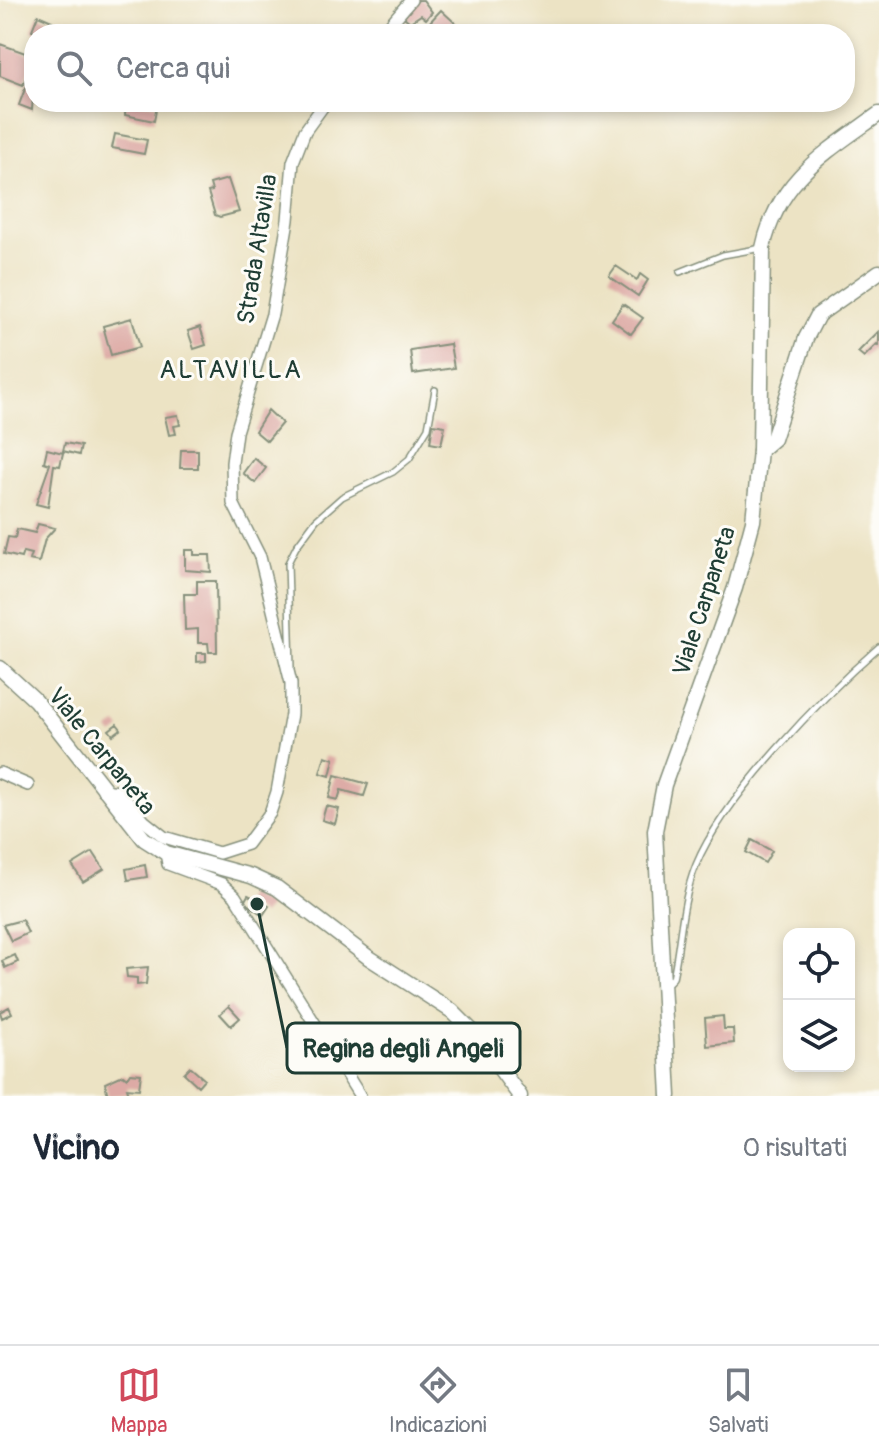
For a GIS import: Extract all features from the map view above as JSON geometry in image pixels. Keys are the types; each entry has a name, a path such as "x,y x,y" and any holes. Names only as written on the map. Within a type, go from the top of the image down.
{"main road":[{"name":"Viale Carpaneta","path":"669,1096 655,831 676,750 735,588 753,521 760,450 763,248 774,210 793,181 879,114"},
{"path":"760,450 770,444 775,434 806,338 818,315 879,272"},
{"name":"Viale Carpaneta","path":"0,668 35,700 144,839 166,853 251,876 277,888 368,957 452,1011 473,1032 520,1096"}],"street":[{"path":"391,24 411,0"},
{"name":"Strada Altavilla","path":"103,790 120,792 144,821 180,844 219,853 247,844 270,813 277,792 291,714 289,676 260,557 233,503 232,463 236,432 272,314 288,220 293,162 305,131 319,112"},
{"path":"0,773 28,785"},
{"path":"166,853 168,864 222,884 235,896 360,1096"}],"lane":[{"path":"680,272 723,255 763,248"},
{"path":"289,676 292,625 288,563 296,547 316,520 342,497 393,472 409,459 428,428 435,390"},
{"path":"662,987 673,978 685,899 710,837 831,689 879,647"}],"building":[{"path":"418,0 423,0 432,12 426,19 421,15 410,22 404,17"},
{"path":"441,10 456,24 428,24"},
{"path":"38,15 52,21 51,24 34,24"},
{"path":"0,44 24,52 23,85 0,76"},
{"path":"125,112 156,112 154,121 125,115"},
{"path":"115,134 147,140 144,154 112,148"},
{"path":"228,179 239,212 220,217 215,215 208,192 212,191 210,184"},
{"path":"616,266 637,280 640,274 648,280 638,296 609,276"},
{"path":"623,304 643,318 631,334 612,320"},
{"path":"132,318 140,347 111,355 103,326"},
{"path":"200,327 206,345 194,349 188,331"},
{"path":"879,331 879,346 877,344 864,357 858,352"},
{"path":"450,344 454,368 413,374 410,350"},
{"path":"268,410 282,423 267,441 255,431"},
{"path":"178,415 180,425 174,426 176,434 169,435 165,417"},
{"path":"433,424 445,426 441,445 430,443"},
{"path":"65,443 81,446 79,455 63,451"},
{"path":"47,449 63,453 60,466 54,465 48,507 36,504 50,464 44,462"},
{"path":"181,450 198,450 198,468 180,468"},
{"path":"254,458 266,468 255,483 243,473"},
{"path":"38,524 55,528 45,539 39,562 29,560 31,554 23,552 21,558 4,554 8,537 15,538 17,529 35,533"},
{"path":"185,550 194,550 194,555 210,555 211,572 185,570"},
{"path":"197,581 216,581 217,652 209,652 208,643 198,643 198,629 185,630 184,594 197,594"},
{"path":"197,653 206,653 206,661 197,662"},
{"path":"117,724 121,729 113,735 109,730"},
{"path":"325,756 334,759 330,776 320,773"},
{"path":"335,775 368,784 364,796 341,790 338,800 329,798"},
{"path":"326,806 339,809 335,824 322,820"},
{"path":"752,840 772,851 765,863 746,852"},
{"path":"93,852 104,869 83,882 72,865"},
{"path":"145,865 147,877 128,880 126,869"},
{"path":"248,895 269,906 263,915 244,902"},
{"path":"22,920 28,933 11,941 3,925"},
{"path":"15,955 18,962 5,968 2,961"},
{"path":"148,967 146,984 137,985 137,978 127,977 126,969"},
{"path":"229,1006 240,1018 231,1026 220,1014"},
{"path":"9,1007 12,1013 2,1018 0,1012"},
{"path":"723,1016 724,1029 733,1029 734,1043 707,1046 705,1018"},
{"path":"190,1067 204,1079 198,1086 184,1073"},
{"path":"130,1073 141,1074 139,1089 127,1088 129,1094 108,1096 105,1083 123,1075 127,1078"}],"place":[{"name":"Regina degli Angeli","path":"257,904"}],"district":[{"name":"ALTAVILLA","path":"231,369"}]}
